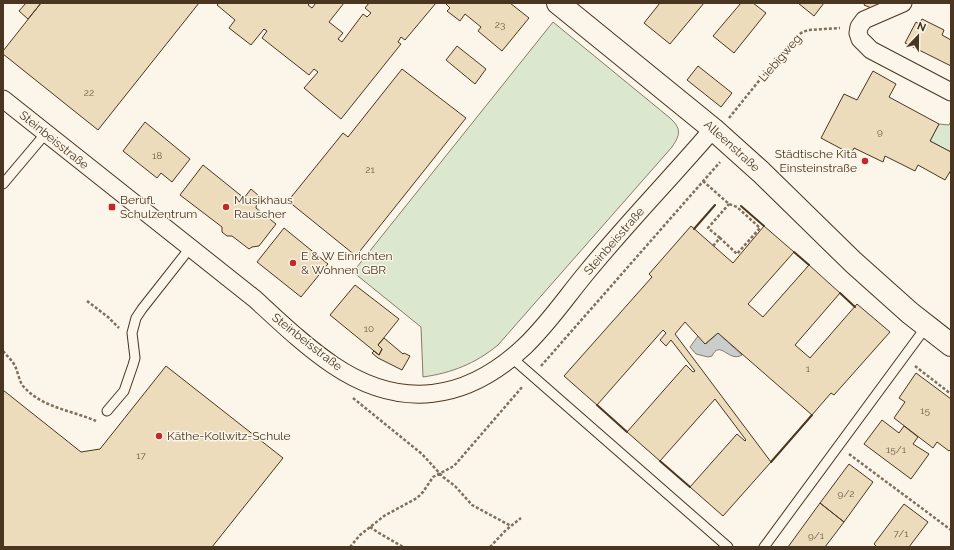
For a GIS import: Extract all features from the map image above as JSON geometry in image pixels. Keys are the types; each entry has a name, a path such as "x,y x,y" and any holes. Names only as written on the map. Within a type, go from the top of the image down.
{"street":[{"name":"Alleenstraße","path":"558,3 733,146 853,262 926,327 951,345"},
{"path":"903,3 862,22 859,27 859,36 868,48 951,92"},
{"name":"Steinbeisstraße","path":"3,99 255,299 293,334 322,357 351,376 385,390 424,395 448,392 473,382 493,372 512,358 543,327 599,258 713,129"}],"lane":[{"path":"3,184 46,133"},
{"path":"107,411 122,394 134,361 132,333 139,313 190,248"},
{"path":"765,547 837,445 926,327"},
{"path":"512,358 728,547"}],"path":[{"name":"Liebigweg","path":"734,123 729,118 779,56 803,32 811,29 859,27"},
{"path":"350,547 370,526 390,512 416,498 423,492 430,478 454,466 733,146"},
{"path":"703,181 729,204 737,207 760,228 737,254 708,228 729,204"},
{"path":"714,246 720,238"},
{"path":"87,301 112,320 133,347"},
{"path":"3,351 15,366 22,385 43,401 98,422 107,411"},
{"path":"903,358 951,394"},
{"path":"837,445 951,530"},
{"path":"440,473 455,486 472,505 511,526"},
{"path":"490,547 521,518"},
{"path":"370,526 403,547"}],"green space":[{"path":"553,22 670,118 678,129 677,139 672,147 498,345 481,357 462,367 423,377 421,327 353,272"},
{"path":"951,121 951,152 930,141 939,124 949,125"}],"shaded area":[{"path":"718,333 742,355 737,357 722,350 718,350 715,351 712,356 708,357 696,354 690,347 698,336 706,344"}],"building":[{"path":"26,3 41,3 28,19 19,11"},
{"path":"41,3 199,3 98,130 3,54 3,51"},
{"path":"219,3 310,3 308,5 312,8 316,3 344,3 329,22 343,33 338,39 342,42 363,14 367,17 371,13 365,8 369,3 436,3 405,40 401,37 398,42 401,44 341,119 304,88 318,72 314,69 309,75 262,38 267,31 264,29 251,45 229,28 235,20 217,5"},
{"path":"445,3 510,3 529,18 502,51 478,31 481,27 465,14 460,21 447,11 450,8"},
{"path":"660,3 704,3 670,44 644,23"},
{"path":"741,3 753,3 766,13 734,53 713,36"},
{"path":"798,3 824,3 814,16"},
{"path":"865,3 886,3 874,9 864,5"},
{"path":"922,19 944,30 942,35 951,40 951,66 905,43 916,22 919,24"},
{"path":"457,46 486,69 475,84 446,60"},
{"path":"698,66 732,93 721,107 687,80"},
{"path":"402,69 466,118 356,256 288,201 343,133 348,137"},
{"name":"Städtische Kita Einsteinstraße","path":"873,71 896,84 889,97 939,124 930,141 951,152 951,170 945,180 918,165 915,171 885,156 883,162 854,148 851,154 821,138 844,94 857,100"},
{"path":"145,122 190,159 172,182 161,173 157,178 123,151"},
{"name":"Musikhaus Rauscher","path":"203,165 244,198 251,189 259,196 257,199 256,208 276,224 259,246 249,249 232,236 227,236 222,232 222,227 180,195"},
{"path":"691,226 733,263 764,226 794,252 748,304 763,317 809,265 840,293 795,345 810,358 857,304 890,332 834,395 831,393 812,415 718,333 705,344 685,322 675,334 771,462 723,516 690,487 737,434 745,441 746,440 715,399 660,461 627,432 686,365 693,372 695,371 671,340 666,346 660,340 666,333 663,330 597,405 564,376 652,277 649,274"},
{"name":"E & W Einrichten & Wohnen GBR","path":"284,228 328,264 301,297 257,262"},
{"path":"355,285 399,319 378,345 382,349 379,355 330,315"},
{"path":"384,338 403,354 404,353 410,356 402,370 378,358 372,353 374,351 379,355 382,349 378,345"},
{"path":"166,366 283,458 212,547 3,547 3,390 81,452 100,449"},
{"path":"916,373 951,399 951,449 949,451 937,442 933,448 894,418 905,402 899,398"},
{"path":"882,420 899,433 904,426 918,437 913,444 929,454 911,479 864,444"},
{"path":"849,464 873,482 844,522 820,503"},
{"path":"820,503 844,522 825,547 788,547"},
{"path":"904,504 928,522 909,547 877,547 874,544"}],"wall":[{"path":"694,229 715,205"},
{"path":"741,206 764,226"},
{"path":"794,252 809,265"},
{"path":"840,293 855,307"},
{"path":"597,405 627,432"},
{"path":"771,462 812,415"},
{"path":"660,461 690,487"}],"place":[{"name":"Städtische Kita Einsteinstraße","path":"865,161"},
{"name":"Berufl. Schulzentrum","path":"112,207"},
{"name":"Musikhaus Rauscher","path":"226,207"},
{"name":"E & W Einrichten & Wohnen GBR","path":"293,263"},
{"name":"Käthe-Kollwitz-Schule","path":"159,436"}]}
